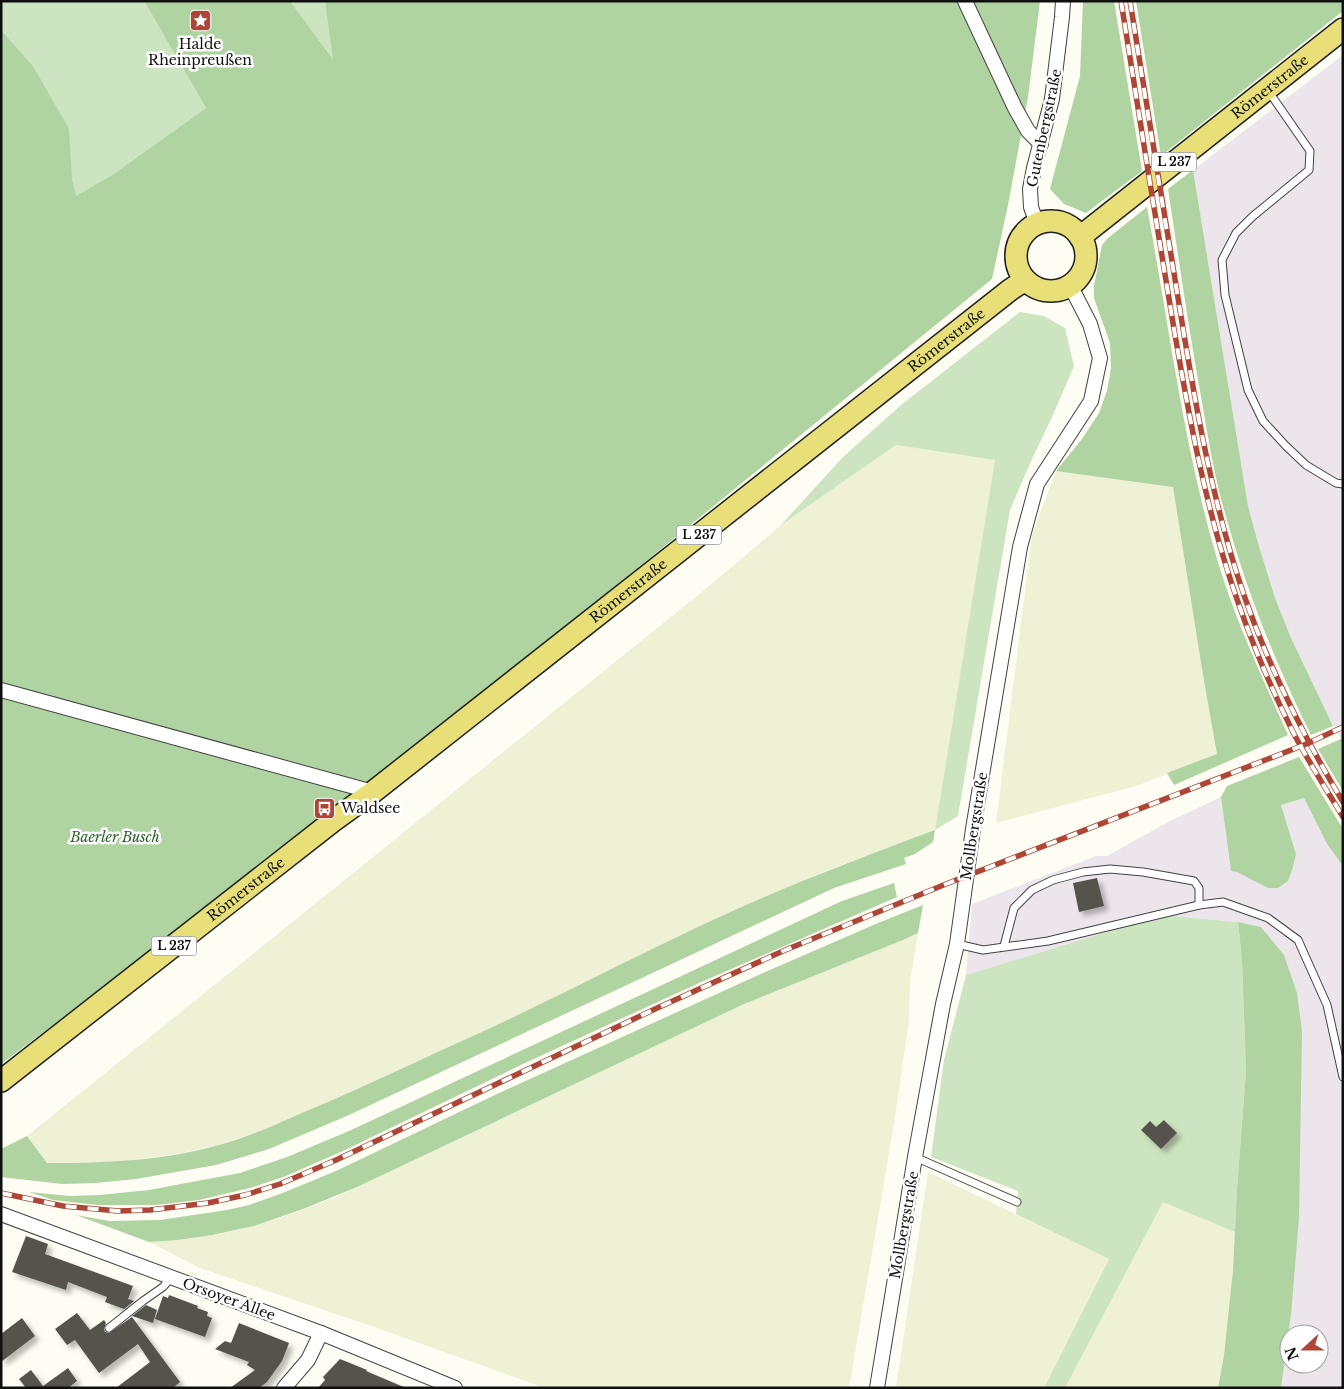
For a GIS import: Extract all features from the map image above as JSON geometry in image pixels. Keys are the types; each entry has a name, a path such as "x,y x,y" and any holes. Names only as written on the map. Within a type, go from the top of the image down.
{"main road":[{"name":"Römerstraße","path":"1080,237 1343,30"},
{"path":"1056,221 1074,229 1080,237 1085,247 1086,258 1084,268 1078,278 1070,285 1051,291 1041,289 1025,280 1019,269 1017,248 1028,230 1037,224 1056,221"},
{"name":"Römerstraße","path":"1,1081 373,792 1002,295 1025,280"}],"street":[{"path":"965,1 1014,108 1028,132 1041,144"},
{"name":"Gutenbergstraße","path":"1037,224 1031,207 1030,189 1052,100 1063,1"},
{"name":"Mollbergstraße","path":"877,1388 916,1158 957,944 973,829 1020,547 1037,484 1091,401 1100,358 1090,324 1070,285"},
{"path":"1,690 373,792"},
{"name":"Orsoyer Allee","path":"1,1214 321,1333 455,1388"},
{"path":"284,1388 308,1360 321,1333"}],"lane":[{"path":"1268,89 1310,151 1310,170 1252,217 1236,233 1222,260 1225,295 1248,390 1263,421 1306,464 1336,483 1343,484"},
{"path":"1004,946 1014,908 1032,890 1053,880 1076,874 1110,868 1194,881 1199,888 1199,905"},
{"path":"957,944 983,950 1048,940 1199,905 1223,902 1268,918 1298,940 1327,1005 1343,1077"},
{"path":"916,1158 1017,1202"},
{"path":"109,1328 163,1288 171,1278"}],"shaded area":[{"path":"1343,55 1343,738 1341,739 1291,638 1275,598 1248,506 1193,170"},
{"path":"1221,797 1231,871 1237,872 1296,854 1281,805 1304,798 1327,844 1343,866 1343,1388 1281,1388 1283,1374 1329,1374 1329,1324 1290,1324 1291,1315 1261,927 1238,922 1162,915 966,975 972,904 1096,856 1107,856 1168,822"}],"green space":[{"path":"1,1 144,1 206,108 112,175 75,197 72,179 33,66 1,30"},
{"name":"Halde Rheinpreußen","path":"144,1 290,1 333,59 325,1 1040,1 1028,97 992,279 357,797 1,1064 1,30 33,66 69,129 72,179 76,196 112,175 206,108"},
{"path":"290,1 325,1 334,60"},
{"path":"1083,1 1114,1 1142,171 1086,213 1064,204 1050,189 1080,76"},
{"path":"1136,1 1343,1 1343,11 1161,156"},
{"path":"1193,170 1248,506 1275,598 1291,638 1333,726 1311,735 1283,676 1247,585 1214,469 1168,189"},
{"path":"1147,207 1186,428 1205,516 1232,604 1288,735 1174,785 1167,773 1217,754 1173,487 1056,471 1082,439 1099,413 1107,391 1111,368 1110,343 1094,298 1094,286 1102,245"},
{"path":"1020,312 1044,316 1065,328 1074,366 1010,510 958,816 935,830 995,460 896,445 781,525 843,457 901,405"},
{"path":"896,445 996,460 935,830 833,868 724,915 486,1030 260,1131 219,1145 177,1154 121,1162 47,1163 27,1136 708,587 781,525"},
{"path":"1056,471 1173,486 1202,669 1218,755 1136,786 996,823 1032,535"},
{"path":"1343,738 1343,791 1318,749"},
{"path":"1299,757 1343,829 1343,866 1327,844 1304,798 1281,805 1296,854 1288,881 1278,888 1268,888 1237,872 1231,871 1221,797 1227,786"},
{"path":"935,830 933,842 915,854 904,858 906,864 834,888 349,1115 269,1149 216,1165 136,1179 62,1184 1,1177 1,1149 27,1136 47,1163 112,1162 155,1158 177,1155 248,1136 335,1099 487,1029 752,903 830,870"},
{"path":"894,883 897,897 699,983 286,1176 250,1188 199,1200 156,1205 97,1205 53,1200 29,1192 70,1196 149,1190 240,1173 287,1157 349,1131 842,901"},
{"path":"923,905 918,933 744,1004 357,1187 303,1209 254,1226 212,1235 149,1242 76,1215 109,1221 160,1220 227,1210 249,1205 280,1194 336,1171 497,1094 763,973"},
{"path":"1162,915 1238,922 1242,961 1246,1071 1235,1232 1163,1202 1065,1388 1044,1388 1109,1259 1016,1214 1018,1191 931,1157 944,1060 966,975"},
{"path":"1238,922 1261,927 1284,955 1297,993 1302,1031 1299,1217 1290,1324 1279,1324 1279,1374 1283,1374 1281,1388 1218,1388 1224,1355 1233,1270 1246,1071 1242,961"},
{"path":"918,933 910,983 909,1021 893,1130 849,1388 545,1388 380,1329 200,1268 149,1242 238,1230 277,1219 334,1198 744,1004"},
{"path":"928,1172 1109,1259 1044,1388 896,1388"},
{"path":"1163,1201 1235,1232 1224,1355 1218,1388 1065,1388"}],"building":[{"path":"1097,878 1104,906 1079,912 1073,883"},
{"path":"1164,1120 1177,1133 1161,1149 1141,1130 1150,1121 1156,1127"},
{"path":"26,1236 48,1244 45,1254 133,1286 128,1299 134,1301 124,1309 105,1302 107,1297 68,1282 66,1290 12,1272"},
{"path":"169,1295 198,1306 197,1308 208,1312 207,1316 212,1318 205,1337 155,1319 163,1296 168,1298"},
{"path":"146,1305 157,1310 153,1323 132,1316"},
{"path":"77,1313 90,1330 104,1320 106,1323 105,1332 109,1333 132,1317 180,1382 173,1388 116,1388 150,1362 138,1344 99,1373 75,1340 67,1345 55,1329"},
{"path":"22,1318 35,1336 1,1362 1,1334"},
{"path":"239,1323 289,1343 282,1361 267,1382 259,1388 230,1388 255,1370 247,1365 249,1362 215,1349 225,1341 231,1343"},
{"path":"340,1359 406,1388 318,1388 325,1380 323,1377"},
{"path":"68,1368 77,1381 68,1388 26,1388 19,1379 31,1370 43,1386"}],"railway":[{"path":"1121,1 1185,394 1217,534 1244,618 1270,684 1299,743 1343,817"},
{"path":"1130,1 1191,378 1223,526 1245,598 1265,651 1301,728 1343,802"},
{"path":"1,1193 63,1206 118,1211 150,1210 208,1203 245,1195 280,1184 336,1160 655,1009 783,951 946,884 1304,745 1343,727"}],"place":[{"name":"Halde Rheinpreußen","path":"200,21"},
{"name":"Waldsee","path":"325,808"}],"park label":[{"name":"Baerler Busch","path":"115,837"}]}
